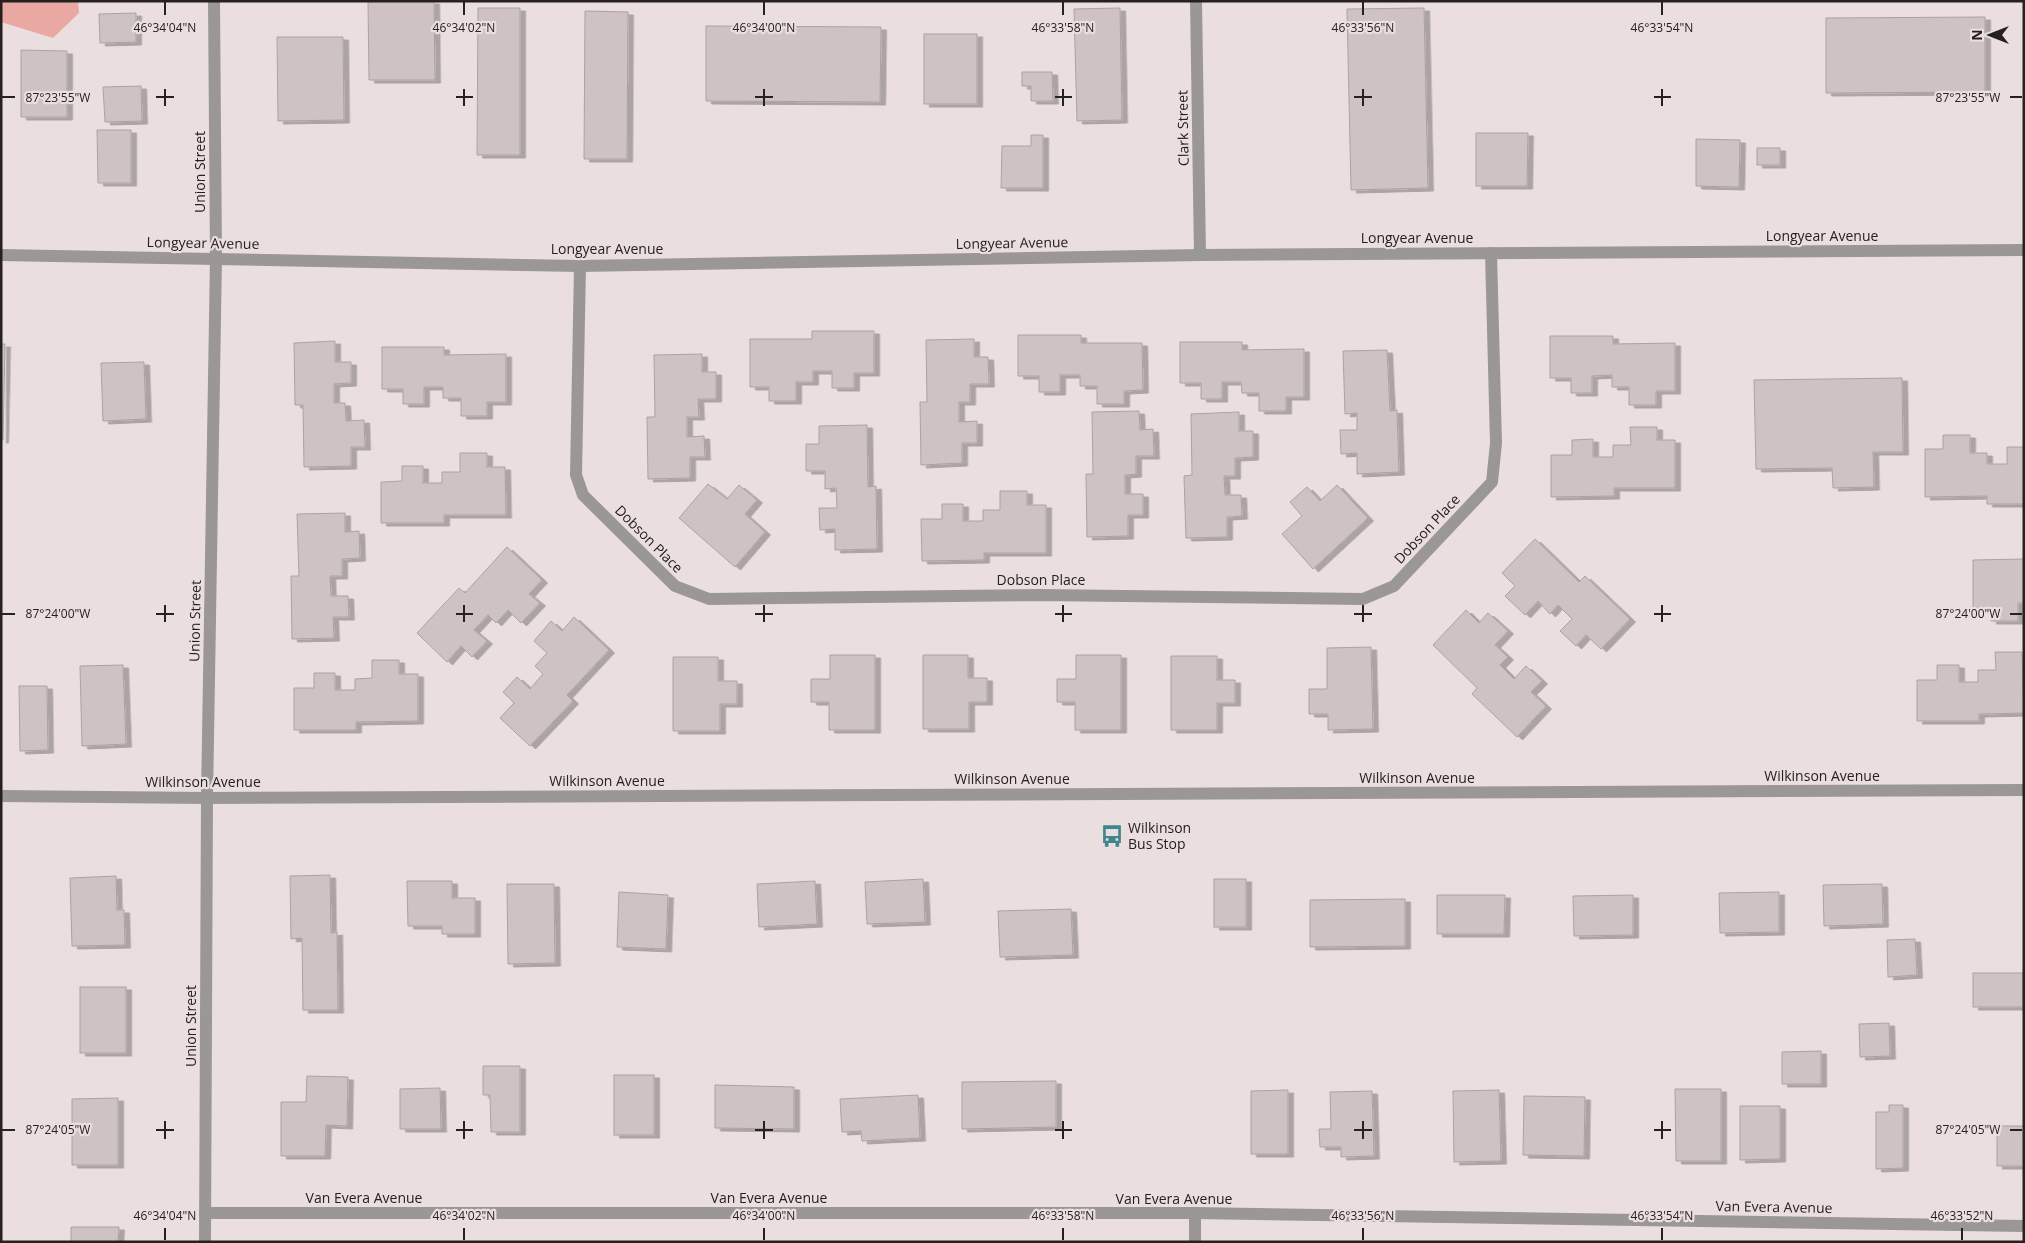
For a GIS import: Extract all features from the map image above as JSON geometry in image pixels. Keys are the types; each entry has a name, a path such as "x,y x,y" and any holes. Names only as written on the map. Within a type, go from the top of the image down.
{"street":[{"name":"Union Street","path":"205,1242 207,798 216,258 214,1"},
{"name":"Clark Street","path":"1196,1 1200,255"},
{"name":"Longyear Avenue","path":"1,255 580,266 1200,255 2024,250"},
{"name":"Dobson Place","path":"580,266 576,475 583,495 675,586 709,599 1040,595 1363,599 1394,586 1492,482 1496,443 1491,253"},
{"name":"Wilkinson Avenue","path":"1,796 207,798 2024,790"},
{"name":"Van Evera Avenue","path":"205,1212 1195,1213 2024,1226"},
{"path":"1195,1213 1195,1242"}],"shaded area":[{"path":"1,1 78,1 79,13 53,38 1,22"}],"building":[{"path":"368,1 434,1 435,80 369,80"},
{"path":"478,8 520,8 520,155 477,155"},
{"path":"1120,8 1122,120 1077,121 1074,9"},
{"path":"1424,8 1428,188 1351,190 1347,9"},
{"path":"585,11 628,12 627,159 584,159"},
{"path":"136,13 136,42 100,43 99,14"},
{"path":"1985,17 1985,92 1826,93 1826,18"},
{"path":"706,26 881,27 880,102 706,101"},
{"path":"924,34 977,34 977,104 924,104"},
{"path":"277,37 343,37 344,120 278,121"},
{"path":"21,50 67,51 67,117 21,117"},
{"path":"1022,72 1052,72 1053,101 1031,101 1031,86 1022,86"},
{"path":"141,86 142,121 105,122 103,87"},
{"path":"97,130 131,130 131,183 98,183"},
{"path":"1476,133 1528,133 1527,186 1476,186"},
{"path":"1031,135 1043,135 1043,188 1001,188 1002,146 1031,146"},
{"path":"1696,139 1740,140 1739,187 1696,186"},
{"path":"1757,148 1780,148 1780,165 1757,165"},
{"path":"812,331 874,331 874,373 854,373 854,388 832,388 832,371 813,371 813,382 796,382 796,401 769,401 769,387 750,387 750,339 812,339"},
{"path":"1018,335 1081,335 1081,343 1142,343 1143,390 1124,391 1124,404 1097,404 1097,386 1080,386 1080,375 1060,375 1060,392 1039,392 1039,376 1018,376"},
{"path":"1550,336 1613,336 1613,344 1675,343 1675,391 1656,391 1656,405 1629,405 1629,387 1612,387 1612,375 1592,376 1592,393 1571,393 1571,378 1550,378"},
{"path":"974,339 974,357 988,357 989,384 970,384 970,402 959,402 959,422 977,421 977,443 962,443 962,463 921,465 920,402 927,402 926,340"},
{"path":"335,341 335,362 351,362 351,383 334,384 334,403 345,403 346,421 364,420 365,447 351,447 351,466 304,467 303,405 295,405 294,343"},
{"path":"1180,342 1242,342 1242,350 1304,349 1304,397 1286,397 1286,411 1259,411 1259,393 1242,393 1241,382 1222,382 1222,399 1201,399 1201,383 1180,383"},
{"path":"1,344 5,344 3,440 1,440"},
{"path":"382,347 444,347 444,355 506,354 506,402 487,402 487,416 461,416 461,398 443,398 443,387 424,387 424,404 403,404 403,389 382,389"},
{"path":"1387,350 1390,411 1397,410 1399,472 1357,474 1357,453 1341,454 1340,430 1357,430 1357,413 1345,414 1343,351"},
{"path":"702,354 702,372 716,372 716,399 698,399 699,417 687,417 687,437 704,436 705,457 690,457 690,478 648,479 647,417 655,417 654,355"},
{"path":"144,362 146,419 103,421 101,363"},
{"path":"1902,378 1903,452 1873,452 1874,487 1833,488 1832,468 1756,469 1754,380"},
{"path":"1139,411 1140,430 1153,429 1154,456 1136,456 1136,474 1125,475 1125,494 1143,494 1143,515 1128,515 1128,536 1087,537 1086,474 1093,474 1092,412"},
{"path":"1239,412 1239,431 1253,431 1253,457 1235,458 1235,476 1224,476 1225,495 1241,495 1242,516 1227,517 1227,537 1186,538 1184,476 1192,475 1191,414"},
{"path":"867,425 868,487 876,486 877,549 835,550 835,529 820,530 819,508 837,508 836,488 825,489 825,471 806,471 806,444 819,444 819,426"},
{"path":"1630,427 1657,427 1657,440 1675,440 1675,488 1614,488 1614,496 1551,497 1551,455 1572,455 1572,440 1593,439 1593,457 1613,457 1613,445 1631,445"},
{"path":"1943,435 1970,435 1970,453 1987,453 1987,464 2007,464 2007,447 2024,447 2024,504 1987,504 1987,496 1925,497 1925,449 1943,449"},
{"path":"460,453 487,453 487,467 505,467 506,515 444,515 444,523 381,523 381,482 402,481 402,466 423,466 423,483 442,483 442,472 460,472"},
{"path":"708,484 727,499 739,485 757,500 745,514 765,532 735,567 679,518"},
{"path":"1337,485 1368,518 1313,569 1282,534 1302,516 1290,502 1307,487 1320,501"},
{"path":"1000,491 1027,491 1027,505 1046,505 1046,553 984,553 984,560 922,561 921,519 942,519 942,504 963,504 963,521 983,521 983,510 1000,510"},
{"path":"345,513 345,532 359,531 360,558 342,559 342,576 330,576 331,596 348,596 349,617 333,617 334,638 292,639 291,576 299,576 297,514"},
{"path":"1535,539 1579,582 1585,576 1630,619 1601,649 1586,635 1576,646 1560,631 1572,619 1558,605 1550,614 1538,601 1525,615 1505,596 1515,586 1502,573"},
{"path":"507,547 542,580 529,594 540,603 521,623 508,610 496,623 488,615 474,630 487,641 472,657 461,646 447,662 417,633 459,588 465,593"},
{"path":"2024,559 2024,603 2018,603 2018,621 1991,621 1991,608 1973,608 1973,560"},
{"path":"1466,610 1479,623 1488,613 1508,631 1495,645 1508,657 1500,665 1514,679 1526,666 1542,681 1531,692 1546,706 1517,737 1472,694 1477,688 1433,645"},
{"path":"574,617 609,650 567,695 573,701 530,746 500,718 514,703 503,692 517,677 530,689 543,674 535,666 547,653 534,641 551,621 562,631"},
{"path":"1371,647 1373,729 1328,730 1328,714 1309,714 1309,689 1327,689 1327,648"},
{"path":"1995,652 2022,652 2024,713 1979,714 1979,721 1917,721 1917,680 1937,680 1937,665 1959,665 1959,682 1978,682 1978,670 1996,670"},
{"path":"830,655 875,655 875,730 829,730 829,702 811,702 811,679 830,679"},
{"path":"923,655 968,655 968,678 987,678 987,702 969,702 969,729 923,729"},
{"path":"1076,655 1121,655 1121,730 1075,730 1075,702 1057,702 1057,679 1076,679"},
{"path":"1171,656 1217,656 1217,680 1235,680 1235,703 1217,703 1217,730 1171,730"},
{"path":"673,657 718,657 718,681 737,681 737,704 720,704 720,731 673,731"},
{"path":"372,660 399,660 399,674 418,674 418,721 356,722 356,730 294,730 294,688 314,688 314,673 335,673 335,690 355,690 355,679 372,678"},
{"path":"123,665 126,744 82,746 80,666"},
{"path":"19,686 47,686 48,750 20,751"},
{"path":"330,875 331,933 337,932 338,1010 303,1010 302,938 291,939 290,876"},
{"path":"116,876 117,910 124,910 125,945 72,946 70,878"},
{"path":"923,879 925,922 867,924 865,882"},
{"path":"1214,879 1246,879 1246,927 1214,927"},
{"path":"407,881 452,881 452,898 475,898 475,934 442,934 442,926 408,926"},
{"path":"815,881 817,924 759,927 757,884"},
{"path":"507,884 554,884 555,963 508,964"},
{"path":"1882,884 1883,924 1824,926 1823,885"},
{"path":"619,892 668,895 666,949 617,947"},
{"path":"1779,892 1779,932 1720,933 1719,893"},
{"path":"1437,895 1505,895 1504,934 1437,934"},
{"path":"1633,895 1633,935 1574,936 1573,896"},
{"path":"1405,899 1405,946 1310,947 1310,900"},
{"path":"1071,909 1073,955 1000,957 998,911"},
{"path":"1915,939 1917,975 1888,977 1887,940"},
{"path":"1973,973 2023,973 2023,1007 1973,1007"},
{"path":"80,987 126,987 126,1053 80,1053"},
{"path":"1889,1023 1890,1056 1860,1057 1859,1024"},
{"path":"1821,1051 1821,1084 1782,1084 1782,1052"},
{"path":"483,1066 520,1066 520,1132 491,1132 490,1095 483,1095"},
{"path":"614,1075 654,1075 654,1135 614,1135"},
{"path":"307,1076 348,1077 347,1126 326,1125 325,1156 281,1156 281,1102 306,1102"},
{"path":"1056,1081 1056,1127 962,1129 962,1082"},
{"path":"715,1085 794,1087 794,1129 715,1128"},
{"path":"440,1088 441,1129 400,1129 400,1089"},
{"path":"1675,1089 1721,1089 1721,1161 1676,1161"},
{"path":"1288,1090 1288,1154 1251,1154 1251,1091"},
{"path":"1499,1090 1501,1161 1454,1162 1453,1091"},
{"path":"1372,1091 1374,1156 1341,1157 1341,1147 1320,1147 1319,1129 1331,1129 1330,1092"},
{"path":"918,1095 920,1138 862,1141 861,1131 842,1132 840,1099"},
{"path":"1524,1096 1585,1097 1584,1156 1523,1155"},
{"path":"118,1098 118,1165 72,1165 72,1099"},
{"path":"1889,1105 1903,1105 1903,1168 1876,1169 1876,1112 1889,1112"},
{"path":"1740,1106 1780,1106 1780,1159 1740,1160"},
{"path":"1997,1126 2024,1126 2024,1166 1997,1166"},
{"path":"71,1227 119,1227 118,1242 71,1242"}],"place":[{"name":"Wilkinson Bus Stop","path":"1112,836"}]}
